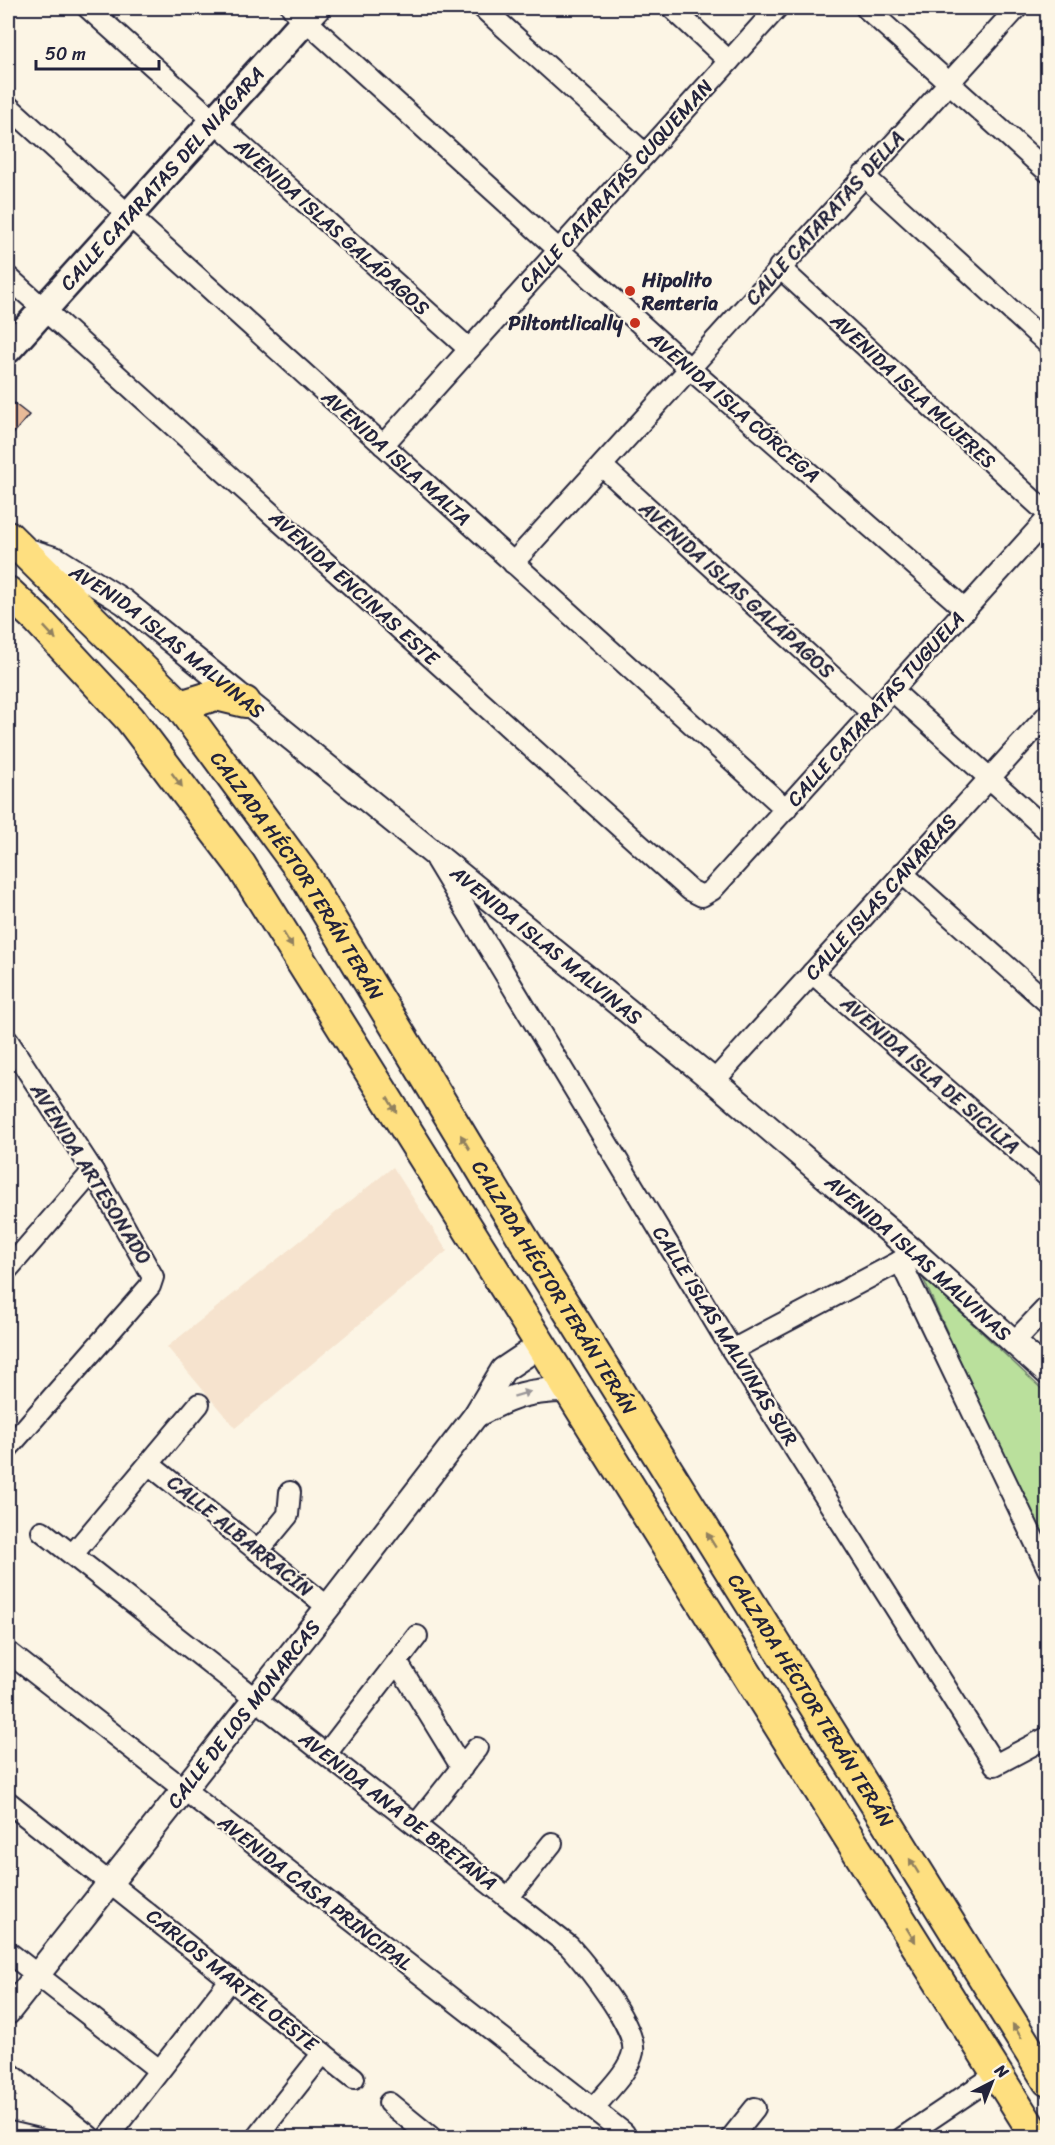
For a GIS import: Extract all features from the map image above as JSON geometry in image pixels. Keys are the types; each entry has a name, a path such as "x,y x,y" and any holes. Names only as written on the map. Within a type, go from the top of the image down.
{"main road":[{"name":"CALLE CATARATAS DEL NIÁGARA","path":"8,349 213,121 304,12"},
{"name":"CALZADA HÉCTOR TERÁN TERÁN","path":"15,543 180,706 303,873 523,1238 1047,2081"},
{"name":"CALZADA HÉCTOR TERÁN TERÁN","path":"8,592 37,619 130,719 240,864 572,1390 1037,2138"},
{"path":"180,706 216,695 245,702"},
{"path":"415,1142 436,1161 492,1227 504,1236 523,1238"},
{"path":"545,1349 556,1350 578,1361 590,1373 621,1420 651,1445"}],"street":[{"name":"AVENIDA ISLAS GALÁPAGOS","path":"88,8 469,349"},
{"path":"483,8 645,154"},
{"path":"672,8 729,61"},
{"name":"CALLE CATARATAS CUQUEMAN","path":"382,445 777,8"},
{"path":"866,8 1047,172"},
{"name":"CALLE CATARATAS DELLA","path":"513,564 779,267 1017,8"},
{"name":"AVENIDA ISLA CÓRCEGA","path":"304,12 558,250 689,368 966,610"},
{"name":"AVENIDA ISLA MALTA","path":"8,106 128,217 786,809"},
{"path":"863,175 1047,344"},
{"name":"AVENIDA ISLA MUJERES","path":"779,267 1047,516"},
{"name":"AVENIDA ENCINAS ESTE","path":"8,277 690,890 702,896"},
{"name":"AVENIDA ISLAS GALÁPAGOS","path":"602,466 872,713"},
{"name":"CALLE CATARATAS TUGUELA","path":"702,896 712,890 786,809 966,610 1047,516"},
{"name":"AVENIDA ISLAS MALVINAS","path":"15,543 57,560 124,602 714,1081 908,1257 1014,1342 1047,1372"},
{"path":"893,690 1047,831"},
{"name":"CALLE ISLAS CANARIAS","path":"714,1081 1047,714"},
{"name":"CALLE ISLAS MALVINAS SUR","path":"432,852 732,1350 995,1765 1047,1737"},
{"path":"902,873 1047,1003"},
{"name":"AVENIDA ISLA DE SICILIA","path":"812,973 1047,1177"},
{"name":"AVENIDA ARTESONADO","path":"8,1041 93,1171 153,1277 142,1295 8,1448"},
{"path":"8,1269 93,1171"},
{"path":"732,1350 908,1257 1047,1569"},
{"path":"1014,1342 1047,1306"},
{"name":"CALLE DE LOS MONARCAS","path":"8,2012 328,1607 476,1415 503,1370 530,1352 545,1349"},
{"name":"CALLE DE LOS MONARCAS","path":"476,1415 526,1392 545,1389 572,1390"},
{"path":"74,1554 199,1404"},
{"name":"CALLE ALBARRACÍN","path":"150,1465 328,1607"},
{"path":"259,1550 288,1515 290,1492"},
{"name":"AVENIDA ANA DE BRETAÑA","path":"42,1531 569,1946 584,1962 624,2023 633,2043 628,2063 593,2109"},
{"path":"326,1754 417,1636"},
{"name":"AVENIDA CASA PRINCIPAL","path":"8,1652 183,1791 624,2133"},
{"path":"397,1662 462,1768"},
{"path":"416,1825 477,1748"},
{"name":"CARLOS MARTEL OESTE","path":"8,1802 354,2078"},
{"path":"508,1898 552,1843"},
{"path":"8,1952 159,2070"},
{"path":"107,2138 231,1979"},
{"path":"256,2138 323,2053"},
{"path":"8,2074 88,2138"},
{"path":"902,2138 997,2074"},
{"path":"389,2103 410,2131 432,2138"},
{"path":"8,2107 68,2122"},
{"path":"734,2136 755,2108"}],"shaded area":[{"path":"393,1167 447,1251 235,1428 167,1347"}],"green space":[{"path":"922,1276 1047,1394 1047,1555"}],"building":[{"path":"11,401 29,415 8,440 8,405"}],"place":[{"name":"Hipolito Renteria","path":"630,291"},
{"name":"Piltontlically","path":"635,323"}]}
